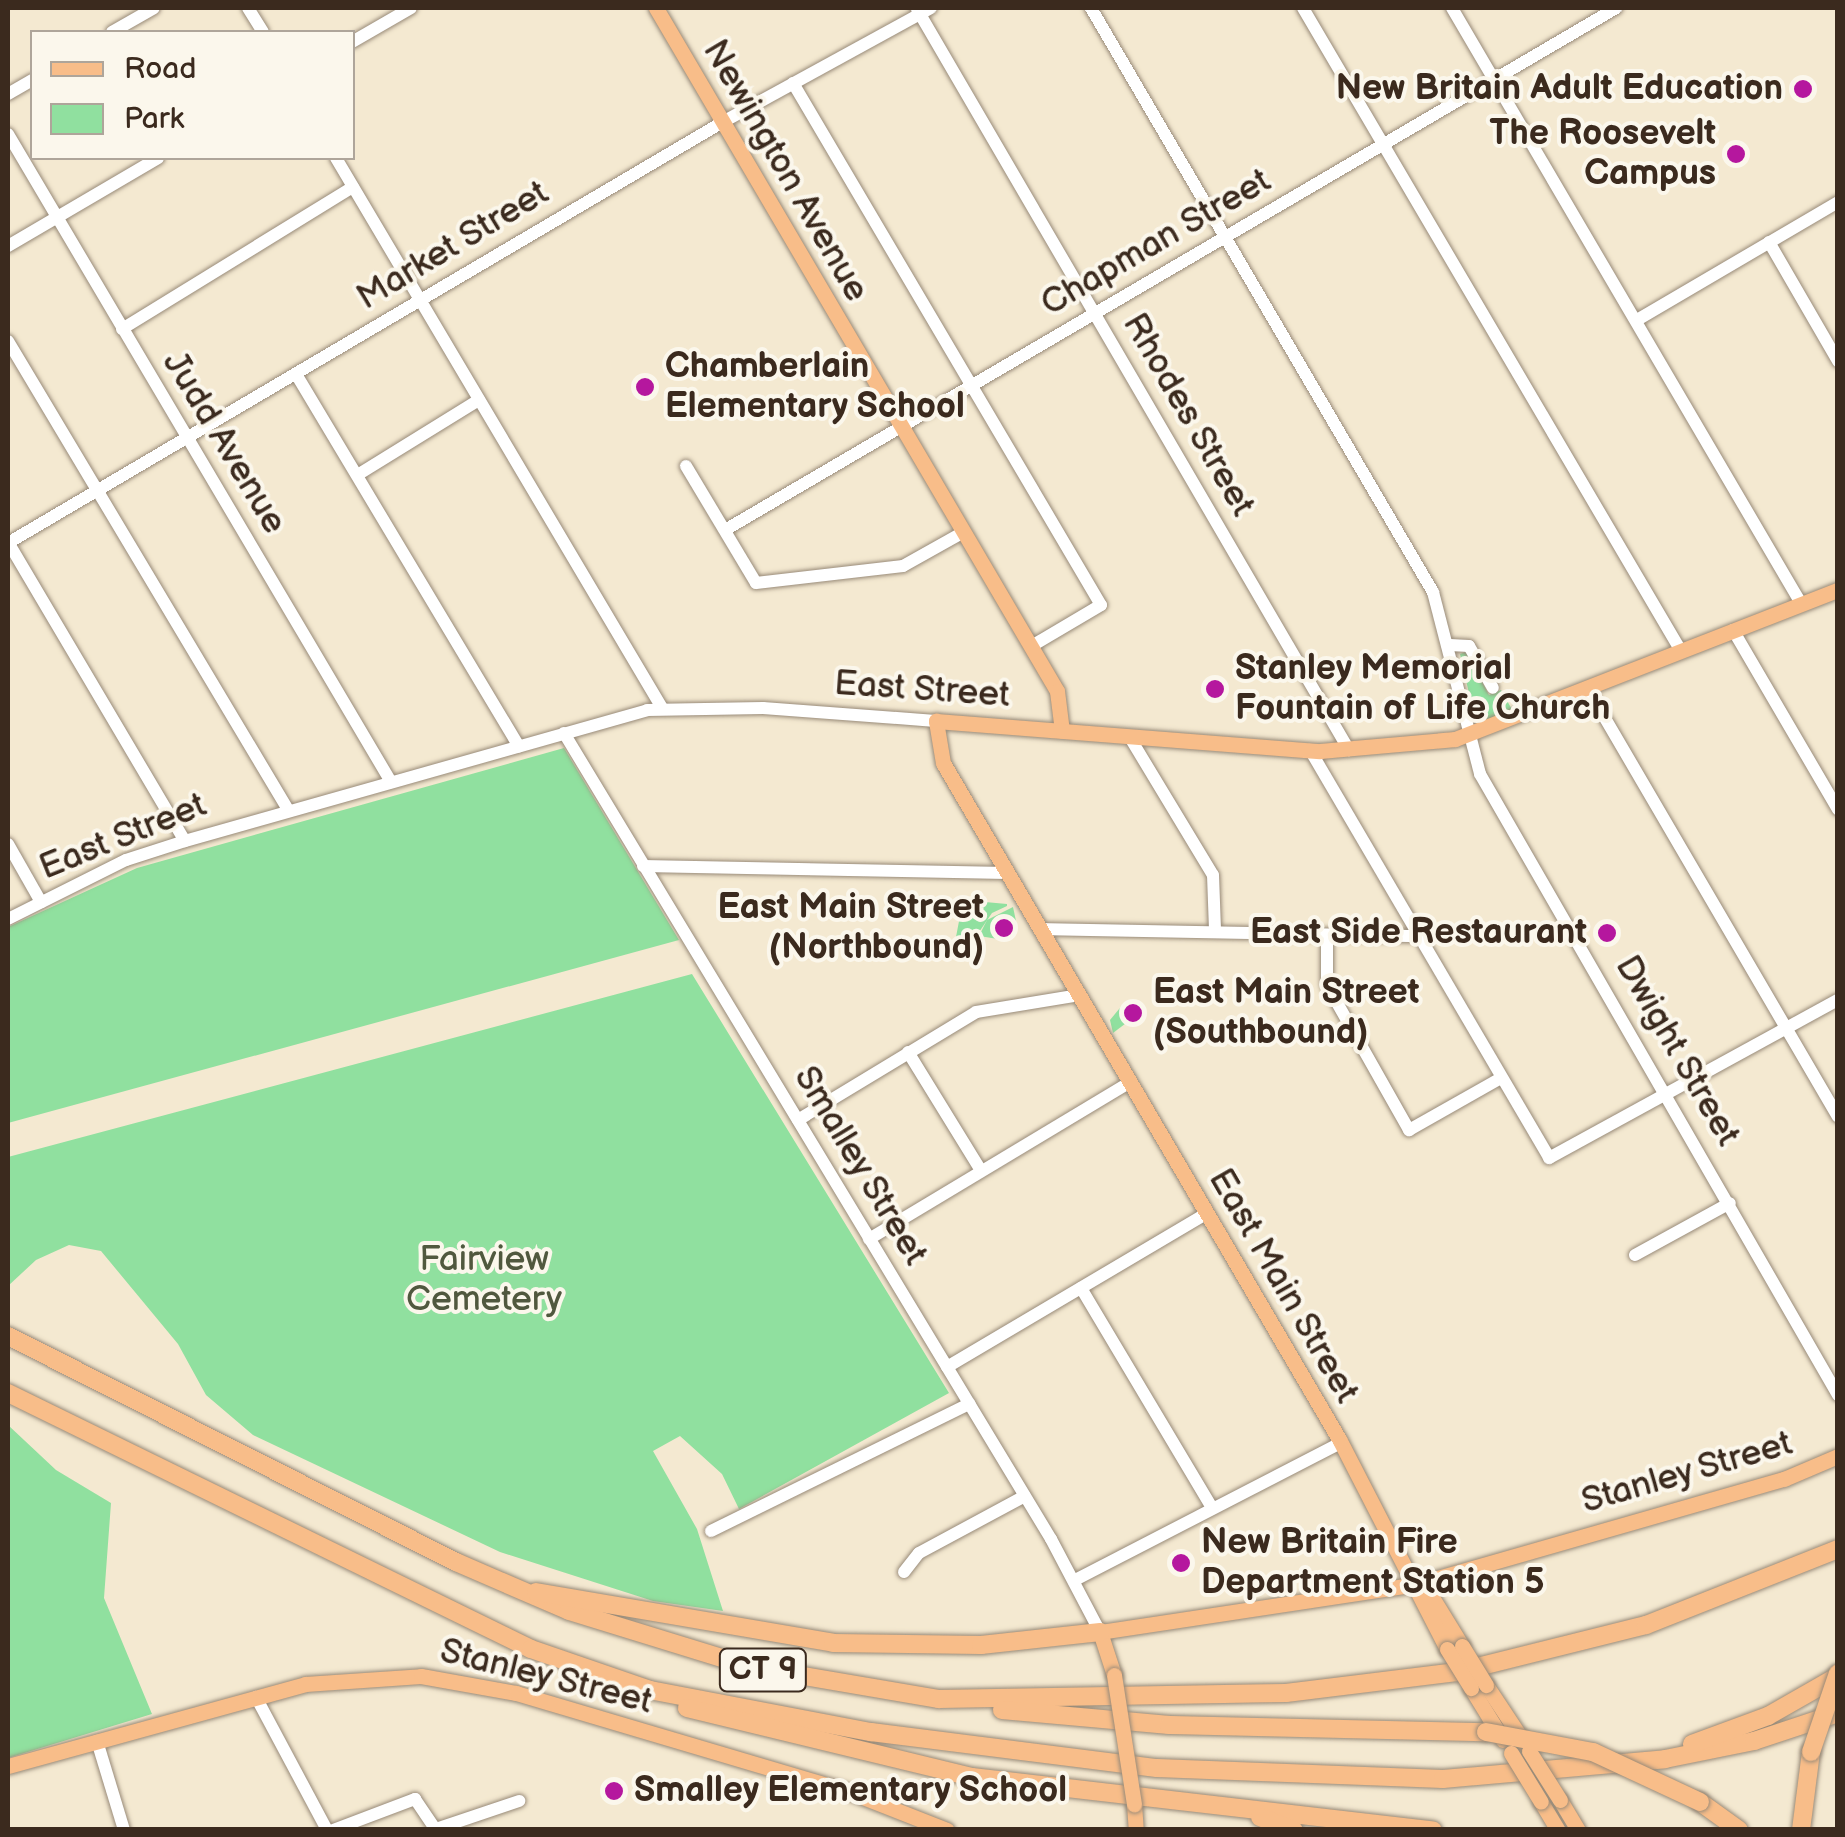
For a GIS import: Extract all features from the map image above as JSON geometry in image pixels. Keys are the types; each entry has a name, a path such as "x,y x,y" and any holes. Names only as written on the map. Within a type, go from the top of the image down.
{"highway":[{"name":"CT 9","path":"8,1336 523,1592 722,1660 962,1702 1253,1694 1392,1682 1552,1652 1706,1605 1838,1548"},
{"name":"CT 9","path":"8,1393 471,1624 631,1685 903,1738 1157,1768 1405,1779 1614,1766 1727,1747 1838,1713"},
{"path":"1706,1605 1838,1536"},
{"path":"523,1592 833,1643 981,1645 1103,1641"},
{"path":"1801,1830 1811,1752 1838,1674"},
{"path":"1614,1766 1749,1724 1838,1674"},
{"path":"631,1685 724,1720 918,1768 1433,1830"},
{"path":"962,1702 1038,1716 1154,1724 1486,1732 1609,1757 1700,1802 1739,1830"},
{"path":"1236,1808 1294,1830"}],"main road":[{"name":"Newington Avenue","path":"663,10 721,123 1061,700 1062,730"},
{"name":"East Street","path":"936,721 1310,750 1349,750 1468,736 1838,590"},
{"name":"East Main Street","path":"936,721 941,760 1341,1443 1416,1584 1418,1600 1455,1647 1511,1753 1558,1830"},
{"name":"East Main Street","path":"1037,923 1074,996 1092,1021"},
{"name":"Stanley Street","path":"1103,1641 1416,1584 1793,1476 1838,1456"},
{"path":"1103,1641 1113,1672 1136,1828"},
{"name":"Stanley Street","path":"8,1766 256,1697 364,1676 472,1682 831,1786 937,1828"},
{"name":"East Main Street","path":"1479,1687 1530,1752 1578,1830"}],"street":[{"path":"116,30 154,8"},
{"path":"248,8 261,30"},
{"path":"355,40 410,8"},
{"name":"Dwight Street","path":"1091,8 1433,592 1450,645 1468,736 1486,785 1668,1093 1838,1395"},
{"path":"1304,8 1681,650"},
{"path":"1452,8 1802,605"},
{"name":"Chapman Street","path":"726,530 1616,8"},
{"name":"Market Street","path":"8,542 721,123 922,10"},
{"name":"Rhodes Street","path":"922,10 1349,750"},
{"path":"8,94 30,81"},
{"path":"793,83 1100,605 1030,646"},
{"name":"Judd Avenue","path":"8,134 54,219 391,782"},
{"path":"8,246 155,160"},
{"path":"337,160 662,708"},
{"path":"122,330 353,187"},
{"path":"1637,320 1838,202"},
{"path":"1769,242 1838,360"},
{"path":"8,342 288,808"},
{"path":"296,374 519,746"},
{"path":"358,474 479,400"},
{"path":"686,466 756,583 903,566 962,532"},
{"path":"8,542 185,841"},
{"path":"1733,630 1838,810"},
{"path":"1450,645 1468,645 1493,688"},
{"path":"1588,689 1838,1116"},
{"name":"East Street","path":"8,919 126,860 288,808 662,708 936,721"},
{"name":"Smalley Street","path":"564,733 1075,1580 1103,1641"},
{"path":"1129,736 1213,874 1216,929"},
{"path":"1310,750 1549,1158 1838,1000"},
{"path":"1824,786 1838,778"},
{"path":"8,844 41,902"},
{"path":"643,866 1007,873"},
{"path":"1037,923 1416,936"},
{"path":"1326,934 1327,984 1409,1130 1501,1078"},
{"path":"798,1120 976,1012 1074,996"},
{"path":"908,1052 980,1168"},
{"path":"870,1239 980,1168 1129,1083"},
{"path":"1635,1255 1730,1203"},
{"path":"947,1367 1206,1214"},
{"path":"1081,1288 1212,1508"},
{"path":"711,1531 969,1404"},
{"path":"1075,1580 1341,1443"},
{"path":"904,1572 919,1553 1024,1496"},
{"path":"256,1697 330,1830 415,1799 436,1829 518,1800"},
{"path":"97,1742 124,1830"}],"green space":[{"path":"1466,652 1489,695 1501,690 1514,713 1476,724 1460,654"},
{"path":"564,748 679,940 8,1123 8,927 137,868"},
{"path":"963,900 1007,906 992,913 977,935 956,937"},
{"path":"1013,907 1016,921 998,939 979,936 987,920"},
{"name":"Fairview Cemetery","path":"692,974 949,1393 739,1509 722,1474 680,1436 653,1451 697,1529 723,1611 653,1601 500,1552 253,1435 206,1395 178,1344 101,1251 69,1245 36,1260 8,1286 8,1157"},
{"path":"1124,1003 1142,1011 1113,1033 1110,1020"},
{"path":"8,1425 56,1470 111,1503 104,1598 152,1714 8,1758"}],"place":[{"name":"New Britain Adult Education","path":"1803,89"},
{"name":"The Roosevelt Campus","path":"1736,154"},
{"name":"Chamberlain Elementary School","path":"645,387"},
{"name":"Stanley Memorial Fountain of Life Church","path":"1215,689"},
{"name":"East Main Street (Northbound)","path":"1004,928"},
{"name":"East Side Restaurant","path":"1607,933"},
{"name":"East Main Street (Southbound)","path":"1133,1013"},
{"name":"New Britain Fire Department Station 5","path":"1181,1563"},
{"name":"Smalley Elementary School","path":"614,1791"}]}
